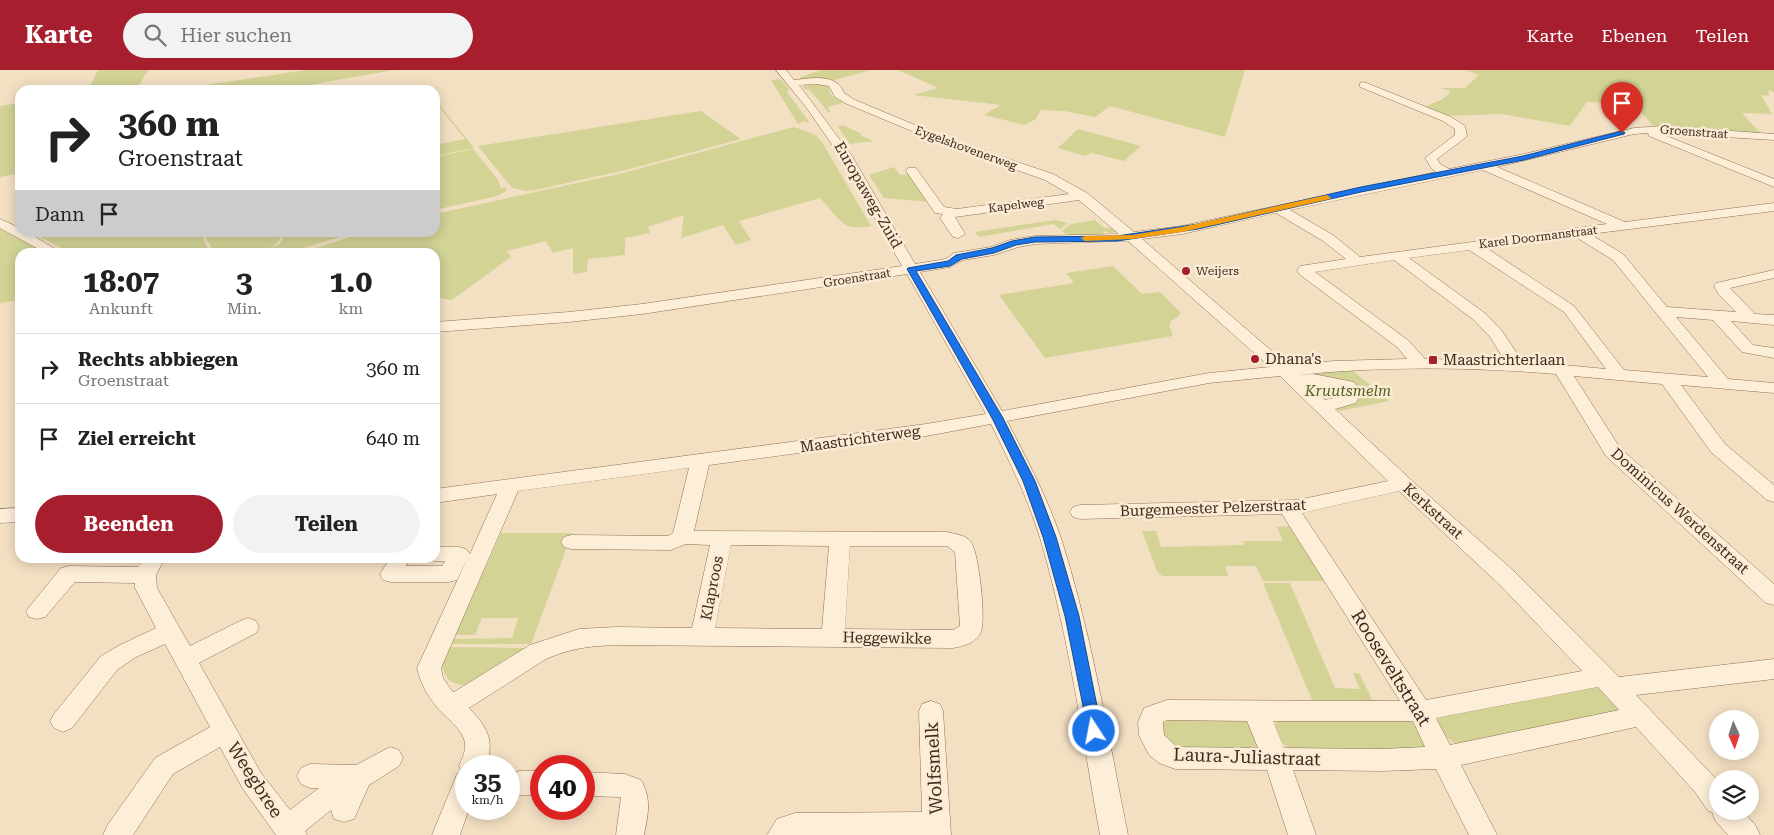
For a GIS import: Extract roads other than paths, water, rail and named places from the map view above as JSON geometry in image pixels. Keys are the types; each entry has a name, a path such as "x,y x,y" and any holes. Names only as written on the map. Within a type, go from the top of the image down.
{"street":[{"name":"Europaweg-Zuid","path":"781,70 822,121 846,156 997,418 1029,481 1050,537 1072,616 1114,835"},
{"name":"Eygelshovenerweg","path":"793,83 820,81 832,84 836,86 839,95 859,106 942,140 1049,177 1082,196 1132,237"},
{"path":"1364,86 1447,119 1461,128 1461,136 1436,152 1431,158 1436,166 1446,173"},
{"name":"Groenstraat","path":"440,327 617,312 950,263 959,256 994,251 1015,243 1035,240 1132,237 1190,228 1524,158 1610,135 1642,130 1676,130 1774,137"},
{"path":"1642,130 1774,183"},
{"path":"1485,166 1623,226"},
{"path":"912,171 938,208 950,212 947,218 958,234"},
{"name":"Kapelweg","path":"950,212 1082,196"},
{"name":"Karel Doormanstraat","path":"1420,364 1402,344 1304,271 1307,268 1472,245 1774,208"},
{"path":"1279,209 1328,238 1357,261"},
{"path":"0,223 15,231"},
{"path":"1576,232 1618,257 1722,383"},
{"path":"26,237 46,248"},
{"name":"Kerkstraat","path":"1132,237 1322,406 1402,484 1508,579 1641,716 1709,790"},
{"path":"1472,245 1569,309 1618,373"},
{"path":"1397,256 1480,317 1496,334 1517,366"},
{"path":"1750,318 1724,292 1721,286 1774,274"},
{"path":"1662,311 1774,320"},
{"path":"1717,315 1748,349 1774,353"},
{"path":"1289,376 1328,366 1420,364 1517,366 1618,373 1774,388"},
{"path":"1322,406 1342,403 1350,399 1352,392 1328,366"},
{"name":"Dominicus Werdenstraat","path":"1561,369 1613,452 1774,597"},
{"path":"1289,376 1314,379 1330,384 1343,384"},
{"name":"Maastrichterweg","path":"440,495 926,430 1210,378 1289,376"},
{"path":"1667,378 1718,448 1774,494"},
{"path":"685,536 683,532 701,460"},
{"name":"Burgemeester Pelzerstraat","path":"1080,512 1288,508 1307,506 1402,484"},
{"path":"477,755 477,740 452,706 434,686 429,675 429,668 465,564 511,485"},
{"name":"Rooseveltstraat","path":"1288,508 1420,712 1445,757 1483,835"},
{"path":"0,516 15,515"},
{"name":"Heggewikke","path":"452,706 538,652 565,641 596,636 953,639 967,634 971,630 966,552 962,544 947,539 690,538 685,536 671,543 571,542"},
{"name":"Klaproos","path":"702,637 722,538"},
{"path":"833,638 840,538"},
{"path":"440,554 459,554 465,564"},
{"path":"397,563 391,574 449,574 465,564"},
{"name":"Weegbree","path":"37,610 69,574 150,566 146,588 252,781 290,832 342,790 390,758"},
{"path":"185,659 248,627"},
{"path":"63,721 109,663 128,651 171,631"},
{"name":"Laura-Juliastraat","path":"1641,716 1445,757 1382,760 1175,758 1160,750 1154,742 1150,723 1153,716 1167,710 1420,712 1607,682 1770,674"},
{"name":"Wolfsmelk","path":"781,835 788,828 795,826 937,830 931,711"},
{"path":"1256,711 1276,759 1302,835"},
{"name":"Weegbree","path":"117,835 164,766 224,732"},
{"path":"310,776 342,790"},
{"path":"595,784 622,784 631,787 636,794 637,804 630,835"},
{"path":"446,835 455,811"},
{"path":"1733,820 1746,835"}],"place":[{"name":"Weijers","path":"1186,271"},
{"name":"Dhana's","path":"1255,359"},
{"name":"Maastrichterlaan","path":"1433,360"}],"park label":[{"name":"Kruutsmelm","path":"1348,391"}]}
